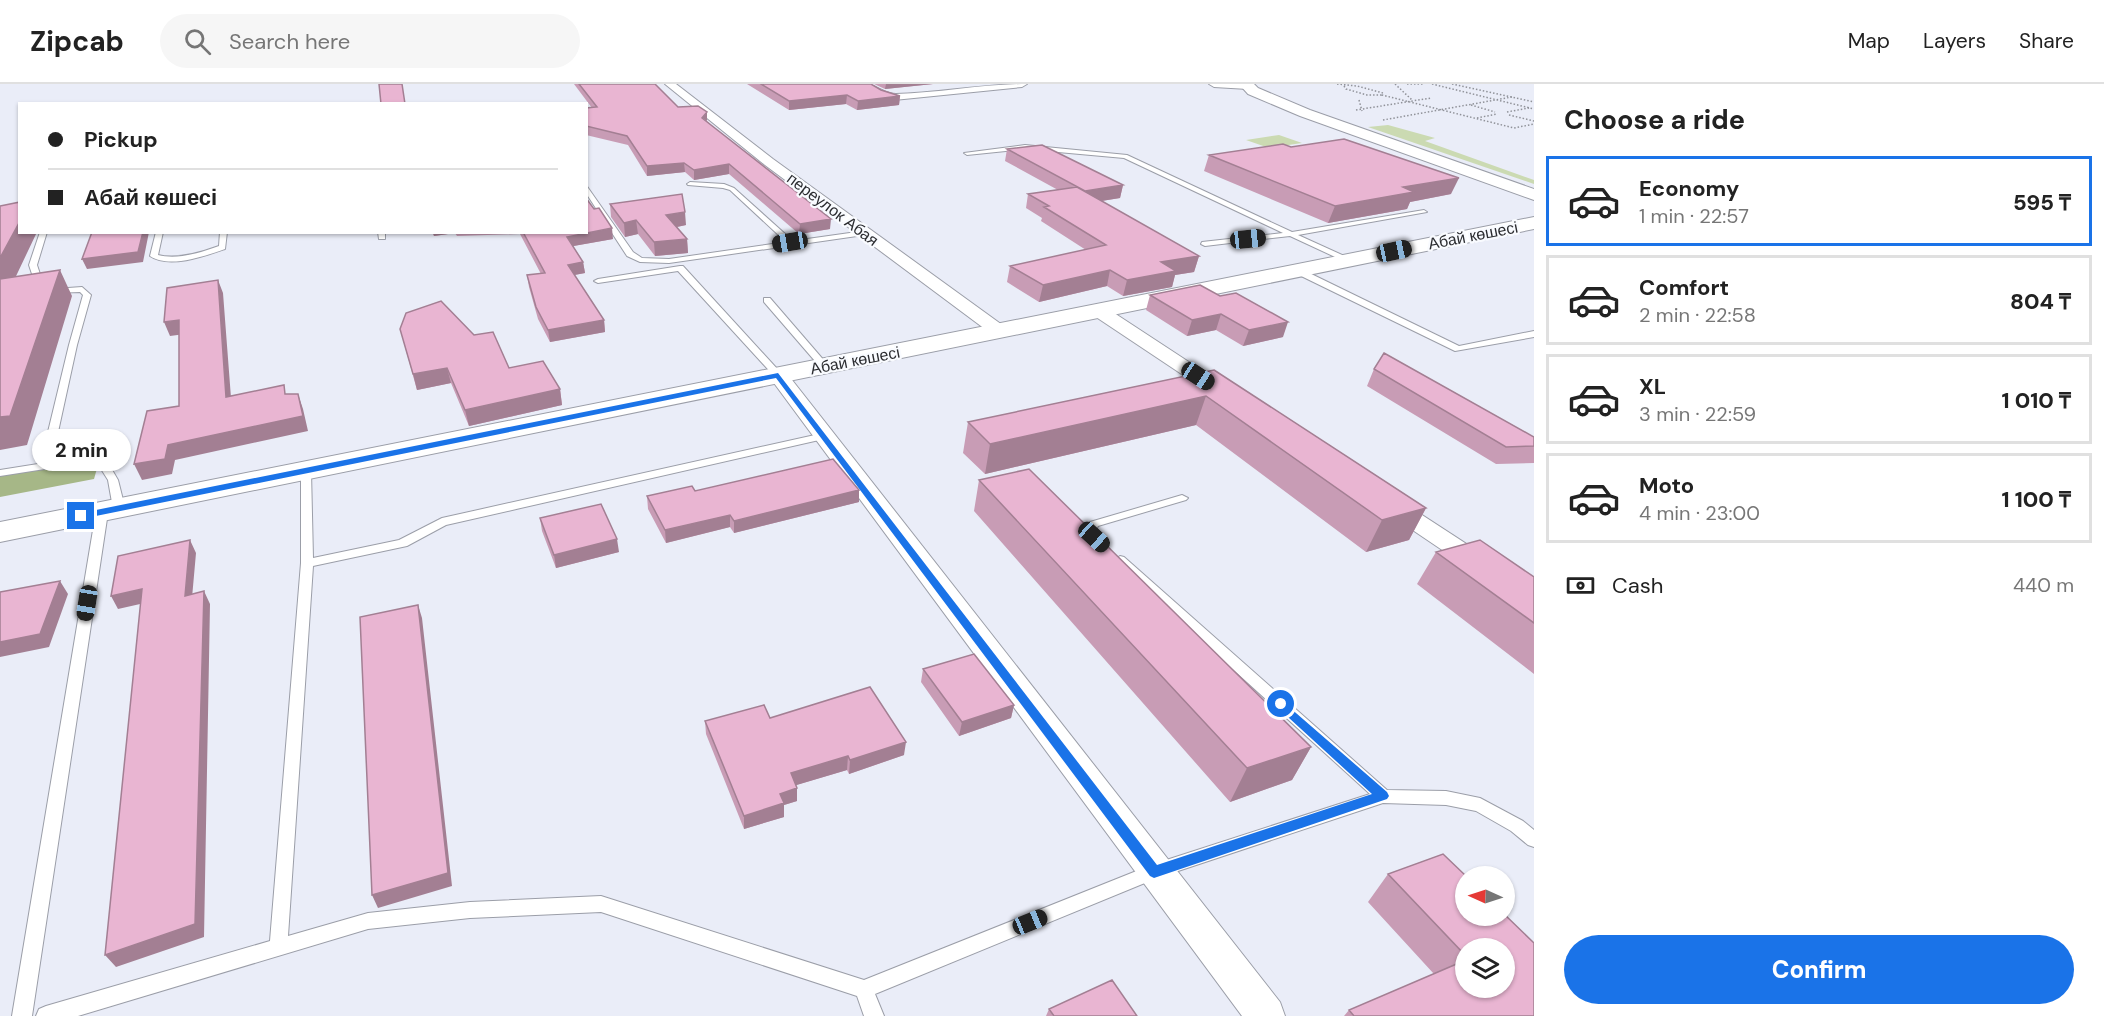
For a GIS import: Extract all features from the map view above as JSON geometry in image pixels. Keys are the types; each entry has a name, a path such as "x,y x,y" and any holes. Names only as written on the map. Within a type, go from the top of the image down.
{"main road":[{"path":"1247,85 1252,91 1534,195"},
{"name":"Абай көшесі","path":"0,532 1534,223"}],"street":[{"name":"переулок Абая","path":"670,84 864,233 999,331"},
{"path":"866,84 894,97 1022,84"},
{"path":"1214,84 1247,85"},
{"path":"1099,311 1237,403"},
{"path":"778,375 1154,872 1266,1016"},
{"path":"1376,495 1534,600"}],"lane":[{"path":"967,153 1025,147 1125,156 1348,261"},
{"path":"690,184 724,186 732,189 790,242"},
{"path":"588,190 630,254 640,260 669,261 864,233"},
{"path":"1205,244 1291,234 1424,212"},
{"path":"38,280 33,265 43,234"},
{"path":"160,234 154,256 168,259 210,252 222,247 224,234"},
{"path":"598,281 680,268 778,375"},
{"path":"1298,271 1458,349 1534,334"},
{"path":"22,1016 110,510 113,480 100,458 62,449 54,432 73,345 87,295 82,289 46,292"},
{"path":"767,300 824,366"},
{"path":"307,563 403,543 442,522 824,436"},
{"path":"0,473 100,458"},
{"path":"278,949 307,563 306,471"},
{"path":"1182,498 1094,524 1090,531 1383,796"},
{"path":"46,1016 368,921 470,910 601,904 864,989 1154,872 1383,796 1446,798 1480,805 1516,826 1534,840"},
{"path":"864,989 874,1016"}],"path":[{"path":"1337,84 1357,85 1383,93 1382,95"},
{"path":"1395,84 1412,101"},
{"path":"1407,84 1424,84"},
{"path":"1432,84 1534,109"},
{"path":"1452,84 1534,102"},
{"path":"1344,86 1346,89 1367,95 1382,95 1514,128 1534,123"},
{"path":"1344,126 1512,97"},
{"path":"1354,110 1431,98"},
{"path":"1469,105 1534,123"},
{"path":"1505,114 1530,108"},
{"path":"1474,118 1497,113"}],"green space":[{"path":"1388,125 1435,138 1425,141 1534,180 1534,184 1368,127"},
{"path":"1279,135 1302,143 1269,148 1246,140"},
{"path":"100,458 94,479 0,497 0,473"}],"building":[{"path":"379,84 402,84 405,102 381,102"},
{"path":"579,84 655,84 678,107 698,106 707,112 702,118 831,219 800,224 729,164 694,170 684,163 647,166 627,136 588,126 588,108 597,107"},
{"path":"761,84 871,84 900,96 858,101 847,95 789,101"},
{"path":"1344,139 1459,178 1403,187 1414,192 1335,206 1209,155 1283,144 1291,147"},
{"path":"1042,145 1123,185 1085,191 1007,149"},
{"path":"1077,187 1199,256 1161,262 1176,271 1127,280 1110,270 1043,285 1010,266 1106,245 1044,207 1049,206 1028,194"},
{"path":"682,194 685,212 666,215 687,239 654,242 636,220 624,223 610,204"},
{"path":"588,201 594,209 599,208 612,228 588,233"},
{"path":"18,202 18,225 0,258 0,206"},
{"path":"91,234 142,234 138,252 82,259"},
{"path":"524,234 582,234 567,237 583,262 568,265 604,320 548,330 536,307 527,275 545,273"},
{"path":"60,270 10,416 0,417 0,279"},
{"path":"218,280 226,397 284,385 285,394 298,394 303,416 168,445 165,459 134,464 147,411 179,406 179,320 164,322 167,288"},
{"path":"1200,285 1220,296 1236,293 1288,322 1249,330 1221,314 1192,320 1150,295"},
{"path":"441,301 474,335 493,332 509,368 543,361 560,389 465,410 447,368 413,374 400,329 406,313"},
{"path":"1384,353 1534,437 1534,446 1506,447 1374,369"},
{"path":"1214,370 1426,508 1382,520 1206,396 990,444 968,422"},
{"path":"833,459 859,490 734,521 730,515 665,530 647,496 692,486 695,491"},
{"path":"1029,469 1311,747 1247,768 979,480"},
{"path":"601,504 617,539 554,555 540,518"},
{"path":"190,540 185,596 204,591 195,924 105,955 142,589 111,596 118,556"},
{"path":"1480,540 1534,577 1534,623 1436,552"},
{"path":"60,581 40,634 0,642 0,592"},
{"path":"418,605 448,873 372,895 360,617"},
{"path":"974,654 1014,705 962,722 923,669"},
{"path":"870,687 906,742 850,760 848,756 791,773 797,788 780,794 784,803 744,816 705,721 764,705 770,718"},
{"path":"1443,854 1456,866 1455,926 1515,925 1534,943 1534,1016 1354,1016 1349,1010 1455,965 1455,998 1515,998 1515,938 1455,938 1455,944 1388,874"},
{"path":"1112,980 1137,1016 1054,1016 1049,1009"}],"route":[{"path":"81,516 778,375 1154,872 1383,796 1281,704"}]}
